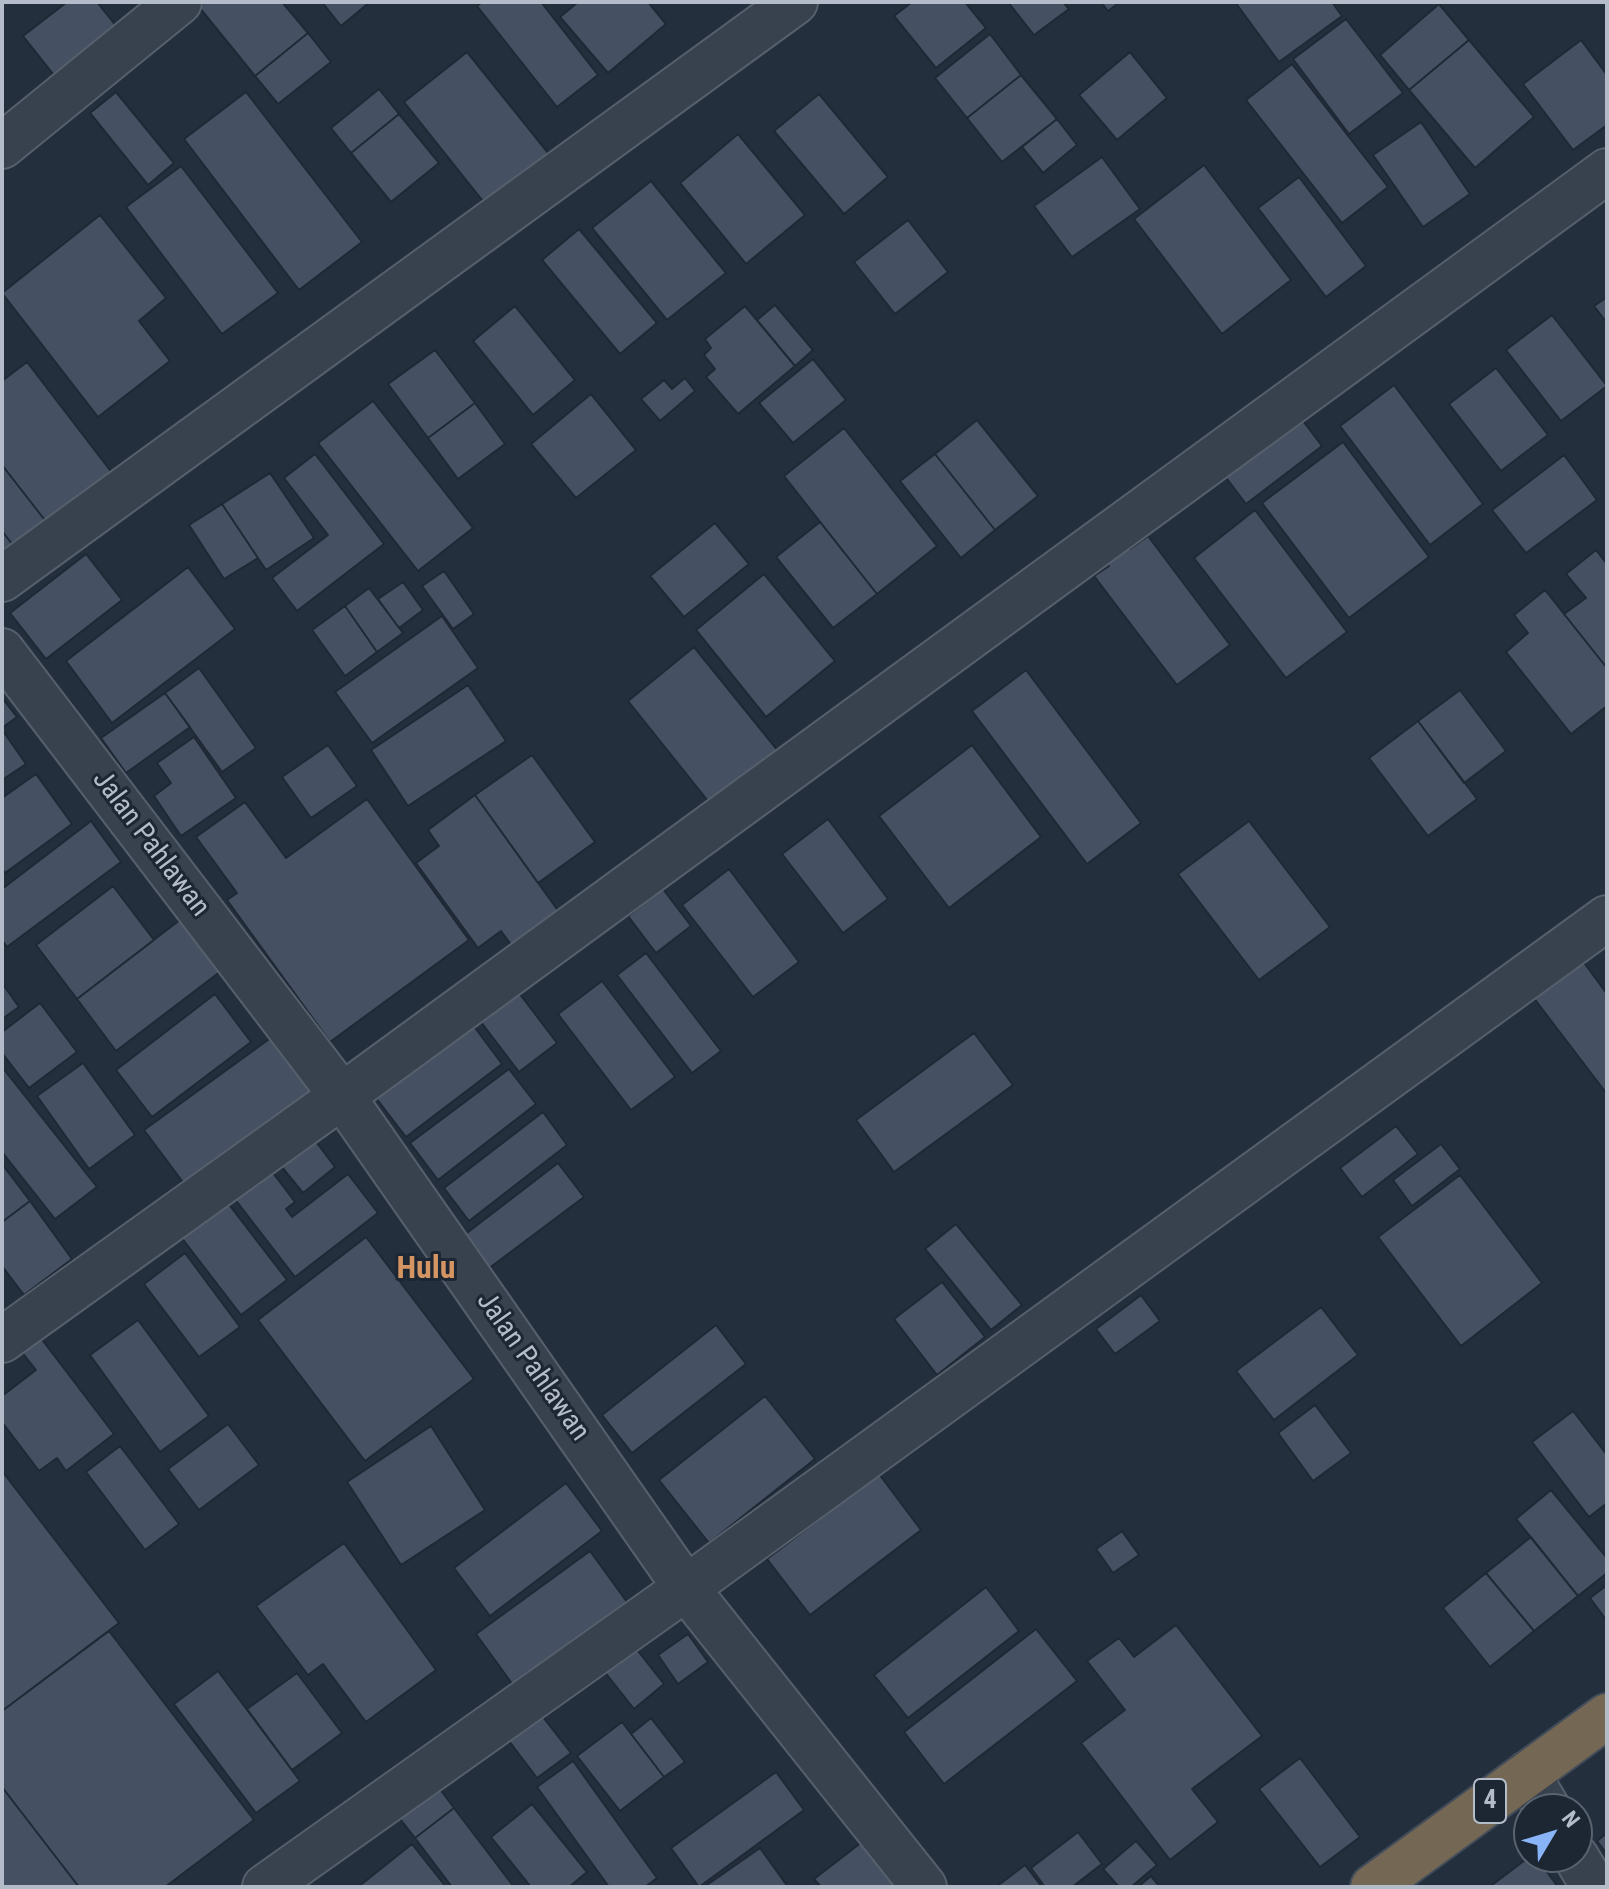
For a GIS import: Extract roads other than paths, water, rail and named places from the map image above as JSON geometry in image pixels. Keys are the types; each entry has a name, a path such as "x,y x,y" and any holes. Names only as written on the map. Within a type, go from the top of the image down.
{"highway":[{"name":"4","path":"1373,1887 1538,1792 1607,1716"}],"street":[{"path":"2,146 179,2"},
{"path":"2,579 795,2"},
{"path":"2,1340 342,1096 1607,171"},
{"name":"Jalan Pahlawan","path":"2,651 342,1096 686,1588 924,1887"},
{"path":"265,1887 686,1588 1607,918"}],"district":[{"name":"Hulu","path":"426,1270"}]}
